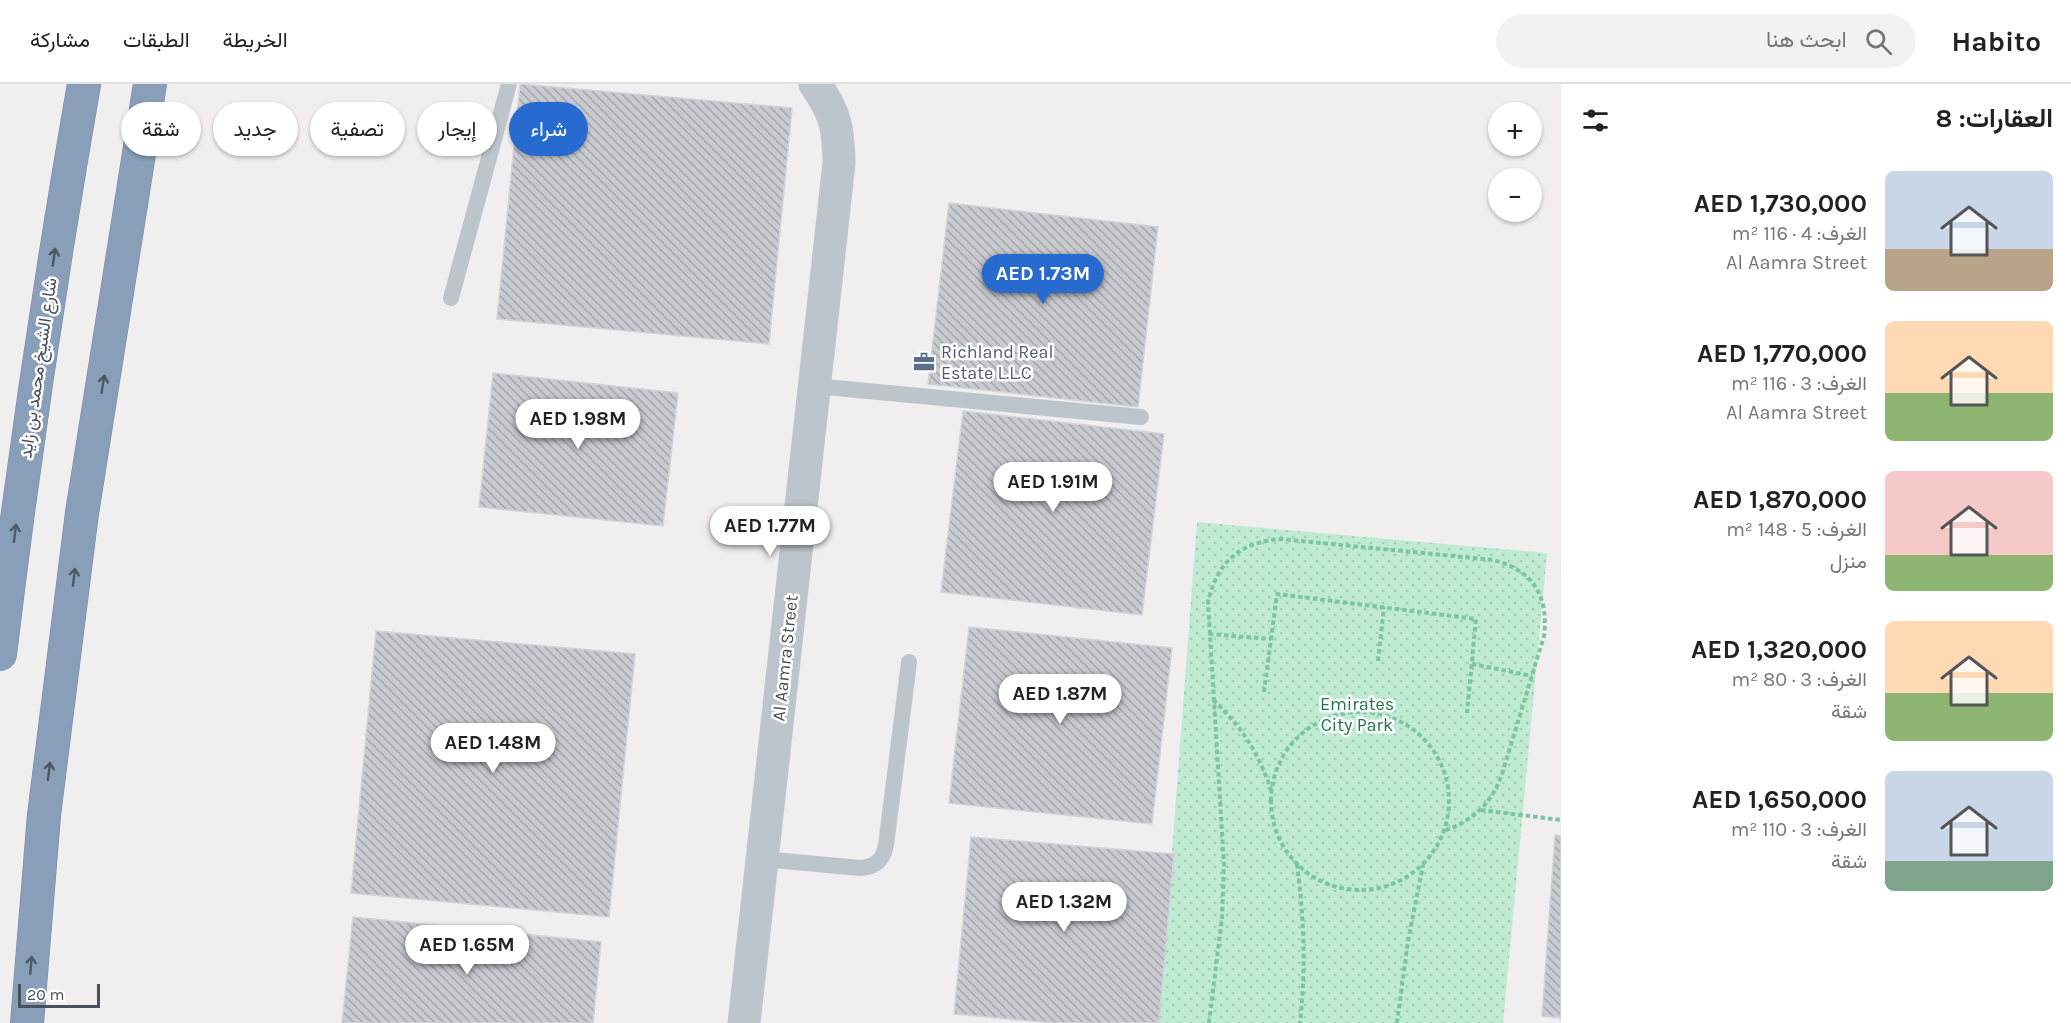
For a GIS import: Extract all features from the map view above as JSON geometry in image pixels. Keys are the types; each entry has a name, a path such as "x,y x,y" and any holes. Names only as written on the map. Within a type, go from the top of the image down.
{"highway":[{"name":"شارع الشيخ محمد بن زايد","path":"0,654 58,231 84,84"},
{"path":"27,1023 44,815 82,513 150,84"}],"street":[{"name":"Al Aamra Street","path":"744,1023 839,164 838,133 829,105 815,84"}],"lane":[{"path":"451,298 509,84"},
{"path":"815,386 1141,417"},
{"path":"762,859 860,868 875,865 881,860 886,845 909,662"}],"path":[{"path":"1209,1023 1222,918 1224,882 1208,602 1217,574 1238,552 1266,540 1281,539 1493,560 1519,570 1530,579 1544,605 1546,620 1544,636 1498,787 1481,810 1458,826 1444,831"},
{"path":"1264,692 1277,594 1476,619 1467,712"},
{"path":"1378,661 1384,607"},
{"path":"1209,634 1271,639"},
{"path":"1472,664 1532,676"},
{"path":"1213,699 1233,718 1249,740 1263,765 1272,791"},
{"path":"1371,712 1391,717 1424,738 1436,754 1445,772 1449,791 1449,811 1444,831 1436,849 1423,864 1407,876 1389,885 1369,889 1350,889 1321,880 1296,864 1284,848 1275,830 1271,810 1276,771 1285,753 1313,725 1332,717 1351,713 1371,712"},
{"path":"1481,810 1561,820"},
{"path":"1296,864 1305,948 1304,991 1300,1023"},
{"path":"1397,1023 1408,941 1423,864"}],"green space":[{"name":"Emirates City Park","path":"1197,522 1547,553 1503,1023 1159,1023"}],"building":[{"path":"520,84 792,108 769,344 497,319 513,156 588,156 588,102 518,102"},
{"path":"949,203 1158,227 1138,407 928,384"},
{"path":"493,373 678,393 663,526 479,507"},
{"path":"963,411 1164,434 1142,615 941,592"},
{"path":"969,627 1172,648 1152,824 949,803"},
{"path":"376,631 635,654 609,917 351,893"},
{"path":"1555,835 1561,836 1561,1018 1542,1016"},
{"path":"971,837 1174,854 1159,1023 1052,1023 954,1014"},
{"path":"353,917 601,942 593,1023 342,1023"}],"place":[{"name":"Richland Real Estate L.L.C","path":"924,362"}]}
